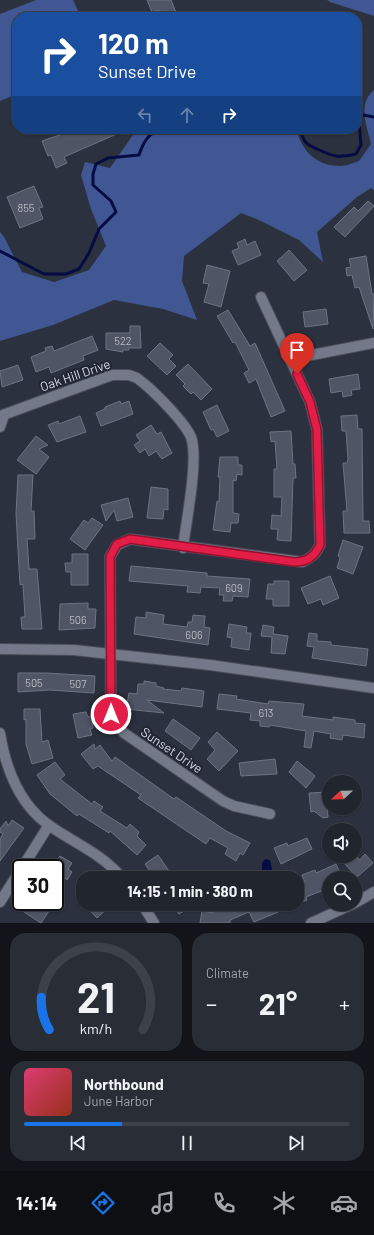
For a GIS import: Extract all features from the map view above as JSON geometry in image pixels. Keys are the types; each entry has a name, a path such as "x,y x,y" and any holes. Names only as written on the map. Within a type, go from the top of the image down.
{"street":[{"name":"Sunset Drive","path":"261,297 310,402 317,430 320,545 309,559 302,562 183,548 130,539 123,541 113,549 110,557 112,654 111,714 118,728 224,801 234,806 270,814"},
{"path":"291,359 374,343"},
{"name":"Oak Hill Drive","path":"2,416 112,375 129,375 143,383 185,426 192,442 194,459 183,548"},
{"path":"0,427 2,416"},
{"path":"0,649 41,648 112,654 374,688"},
{"path":"0,733 10,777 34,812 49,825 89,850 116,871"},
{"path":"27,859 49,825"},
{"path":"0,902 12,883"},
{"path":"362,899 374,892"},
{"path":"146,911 154,923"},
{"path":"311,923 337,911"}],"shaded area":[{"path":"36,0 73,0 79,12 12,12 12,96 0,101 0,14"},
{"path":"327,0 374,0 374,16 362,12"},
{"path":"374,90 374,190 371,188 357,197 317,232 323,262 299,240 259,220 241,213 184,256 182,281 197,320 163,309 114,300 53,325 0,341 0,232 22,272 54,282 89,270 106,246 91,209 81,175 85,162 110,168 134,134 298,134 306,150 317,160 331,165 347,165 359,161 371,144 365,116 366,102"},
{"path":"265,859 270,860 272,871 264,871 262,869 262,863"}],"building":[{"path":"147,0 171,0 176,12 160,12 159,10 152,12"},
{"path":"62,134 117,134 64,157 67,163 56,168 51,155 48,156 42,141"},
{"path":"34,186 43,207 39,208 43,219 20,228 7,197"},
{"path":"368,201 374,206 345,237 334,227 354,207 358,211"},
{"path":"245,239 247,245 255,241 261,255 238,265 232,251 239,248 237,243"},
{"path":"289,250 307,270 294,281 277,261"},
{"path":"366,256 372,294 374,294 373,329 359,287 355,288 352,275 347,276 346,268 351,267 349,259"},
{"path":"207,265 230,271 221,307 204,302 209,284 203,283"},
{"path":"326,309 328,324 305,327 303,312"},
{"path":"228,310 250,346 255,343 285,411 271,417 256,379 249,383 244,373 249,370 235,342 233,343 217,316"},
{"path":"130,326 140,326 141,348 129,348 129,350 123,350 123,352 106,349 106,333 130,333"},
{"path":"92,336 98,350 83,356 84,360 51,373 49,367 36,372 31,357 46,351 45,348 52,346 54,351"},
{"path":"160,343 173,355 169,359 176,366 167,375 147,356"},
{"path":"188,364 212,389 201,400 193,392 191,394 183,386 185,384 176,375"},
{"path":"18,365 23,380 2,387 0,371"},
{"path":"358,374 360,389 351,390 352,395 343,397 342,391 331,393 329,379"},
{"path":"120,401 121,404 129,401 133,414 101,426 96,413 105,409 105,407"},
{"path":"217,405 229,431 217,437 213,429 211,430 203,412"},
{"path":"357,415 358,429 362,429 363,521 369,521 370,533 344,533 343,511 347,511 343,463 347,463 348,459 346,431 342,431 341,416"},
{"path":"80,416 86,432 57,442 48,425 58,421 59,424"},
{"path":"151,425 157,434 161,432 172,453 162,459 156,451 149,456 145,449 140,453 134,445 140,441 136,435"},
{"path":"291,431 293,464 295,464 296,478 293,478 291,541 277,540 278,529 271,529 272,515 281,516 282,497 274,497 274,469 277,469 275,441 271,442 270,432"},
{"path":"36,436 48,445 39,449 49,457 36,474 17,460"},
{"path":"220,457 238,457 238,465 242,465 242,475 237,474 236,481 233,480 233,513 239,514 238,523 231,523 230,532 213,530 217,501 219,502 220,477 218,477"},
{"path":"18,475 33,475 31,511 34,511 35,539 27,539 29,569 37,569 42,629 22,629 21,617 25,617 23,584 20,585 16,514"},
{"path":"151,487 168,489 168,510 164,509 163,519 147,518"},
{"path":"128,498 133,517 117,521 114,510 106,521 101,505"},
{"path":"92,518 103,525 85,550 70,539 84,520 88,523"},
{"path":"343,540 363,547 353,574 337,568 340,558 338,556"},
{"path":"72,554 88,554 88,585 71,585 71,572 66,572 65,563 72,563"},
{"path":"131,566 207,573 207,576 250,579 248,597 233,596 232,601 223,601 224,595 219,595 220,588 201,587 200,593 187,592 188,586 129,581"},
{"path":"330,576 339,598 323,605 321,599 308,604 301,588"},
{"path":"274,581 289,581 289,606 273,606 273,599 266,599 268,584 274,584"},
{"path":"88,603 88,609 96,609 95,628 59,630 60,604"},
{"path":"146,612 164,615 163,624 187,627 188,622 192,622 193,615 205,616 204,627 210,628 208,645 134,634 136,617 146,618"},
{"path":"229,624 247,627 246,633 251,633 249,650 231,647 232,638 227,637"},
{"path":"263,625 274,627 273,634 288,636 285,654 271,653 272,637 261,636"},
{"path":"309,633 317,634 317,641 331,642 331,645 368,649 366,666 312,658 314,647 307,646"},
{"path":"18,673 95,676 94,693 50,690 18,692"},
{"path":"144,681 156,683 156,686 164,688 163,689 181,691 182,688 204,691 202,707 147,700 164,713 126,709 129,693 137,694 138,684 144,684"},
{"path":"219,694 237,696 236,699 268,704 269,701 304,704 302,716 333,720 333,717 355,720 355,723 365,724 364,738 343,735 342,740 330,738 331,734 314,731 311,748 304,747 306,731 270,725 269,727 260,726 260,721 250,720 251,713 217,709"},
{"path":"24,709 40,709 42,742 48,740 53,758 32,764 26,744 26,719 24,720"},
{"path":"86,712 88,717 91,716 93,728 90,729 92,735 78,738 73,714"},
{"path":"173,719 200,738 191,750 165,731"},
{"path":"217,732 238,751 219,771 207,759 215,750 208,742"},
{"path":"94,744 95,749 100,745 112,761 115,757 174,799 176,797 226,831 250,843 243,855 240,853 236,861 225,854 228,848 210,838 206,844 138,798 141,795 98,766 93,769 81,754"},
{"path":"275,759 277,774 241,776 239,763"},
{"path":"297,761 315,776 306,788 289,772"},
{"path":"55,762 65,775 60,779 92,804 94,801 103,807 100,811 127,828 130,824 139,832 137,836 146,845 137,855 110,831 109,833 79,814 77,816 50,794 37,775"},
{"path":"322,792 322,815 328,815 328,817 323,818 314,811 311,812 309,793"},
{"path":"12,820 24,828 0,861 0,839 3,834 0,832 0,829 6,821 8,826"},
{"path":"307,838 312,849 281,864 274,848 287,843 288,846"},
{"path":"365,854 373,863 362,873 362,871 351,871 344,863 362,863 362,858"},
{"path":"158,855 169,871 150,871 145,864"},
{"path":"60,856 72,863 68,869 72,872 67,880 64,877 64,859 58,859"},
{"path":"336,864 339,871 322,871 322,891 306,897 307,900 304,901 304,874 315,870 316,873"},
{"path":"25,911 49,911 41,923"},
{"path":"90,911 104,911 97,918"},
{"path":"177,911 184,911 179,914"},
{"path":"202,911 213,913 213,911 280,911 254,922 249,912 230,920 230,923 200,923"}],"waterway":[{"path":"362,116 363,115 374,117"},
{"path":"0,251 44,274 66,274 79,269 89,253 99,229 116,212 111,201 93,185 93,174 96,164 108,158 139,155 145,141 152,134"},
{"path":"302,134 304,140 310,146 323,152 340,156 356,154 361,145 360,134"}],"route":[{"path":"111,714 112,654 110,557 117,544 130,539 183,548 294,562 302,562 309,559 320,545 317,430 315,416 297,374"}]}
